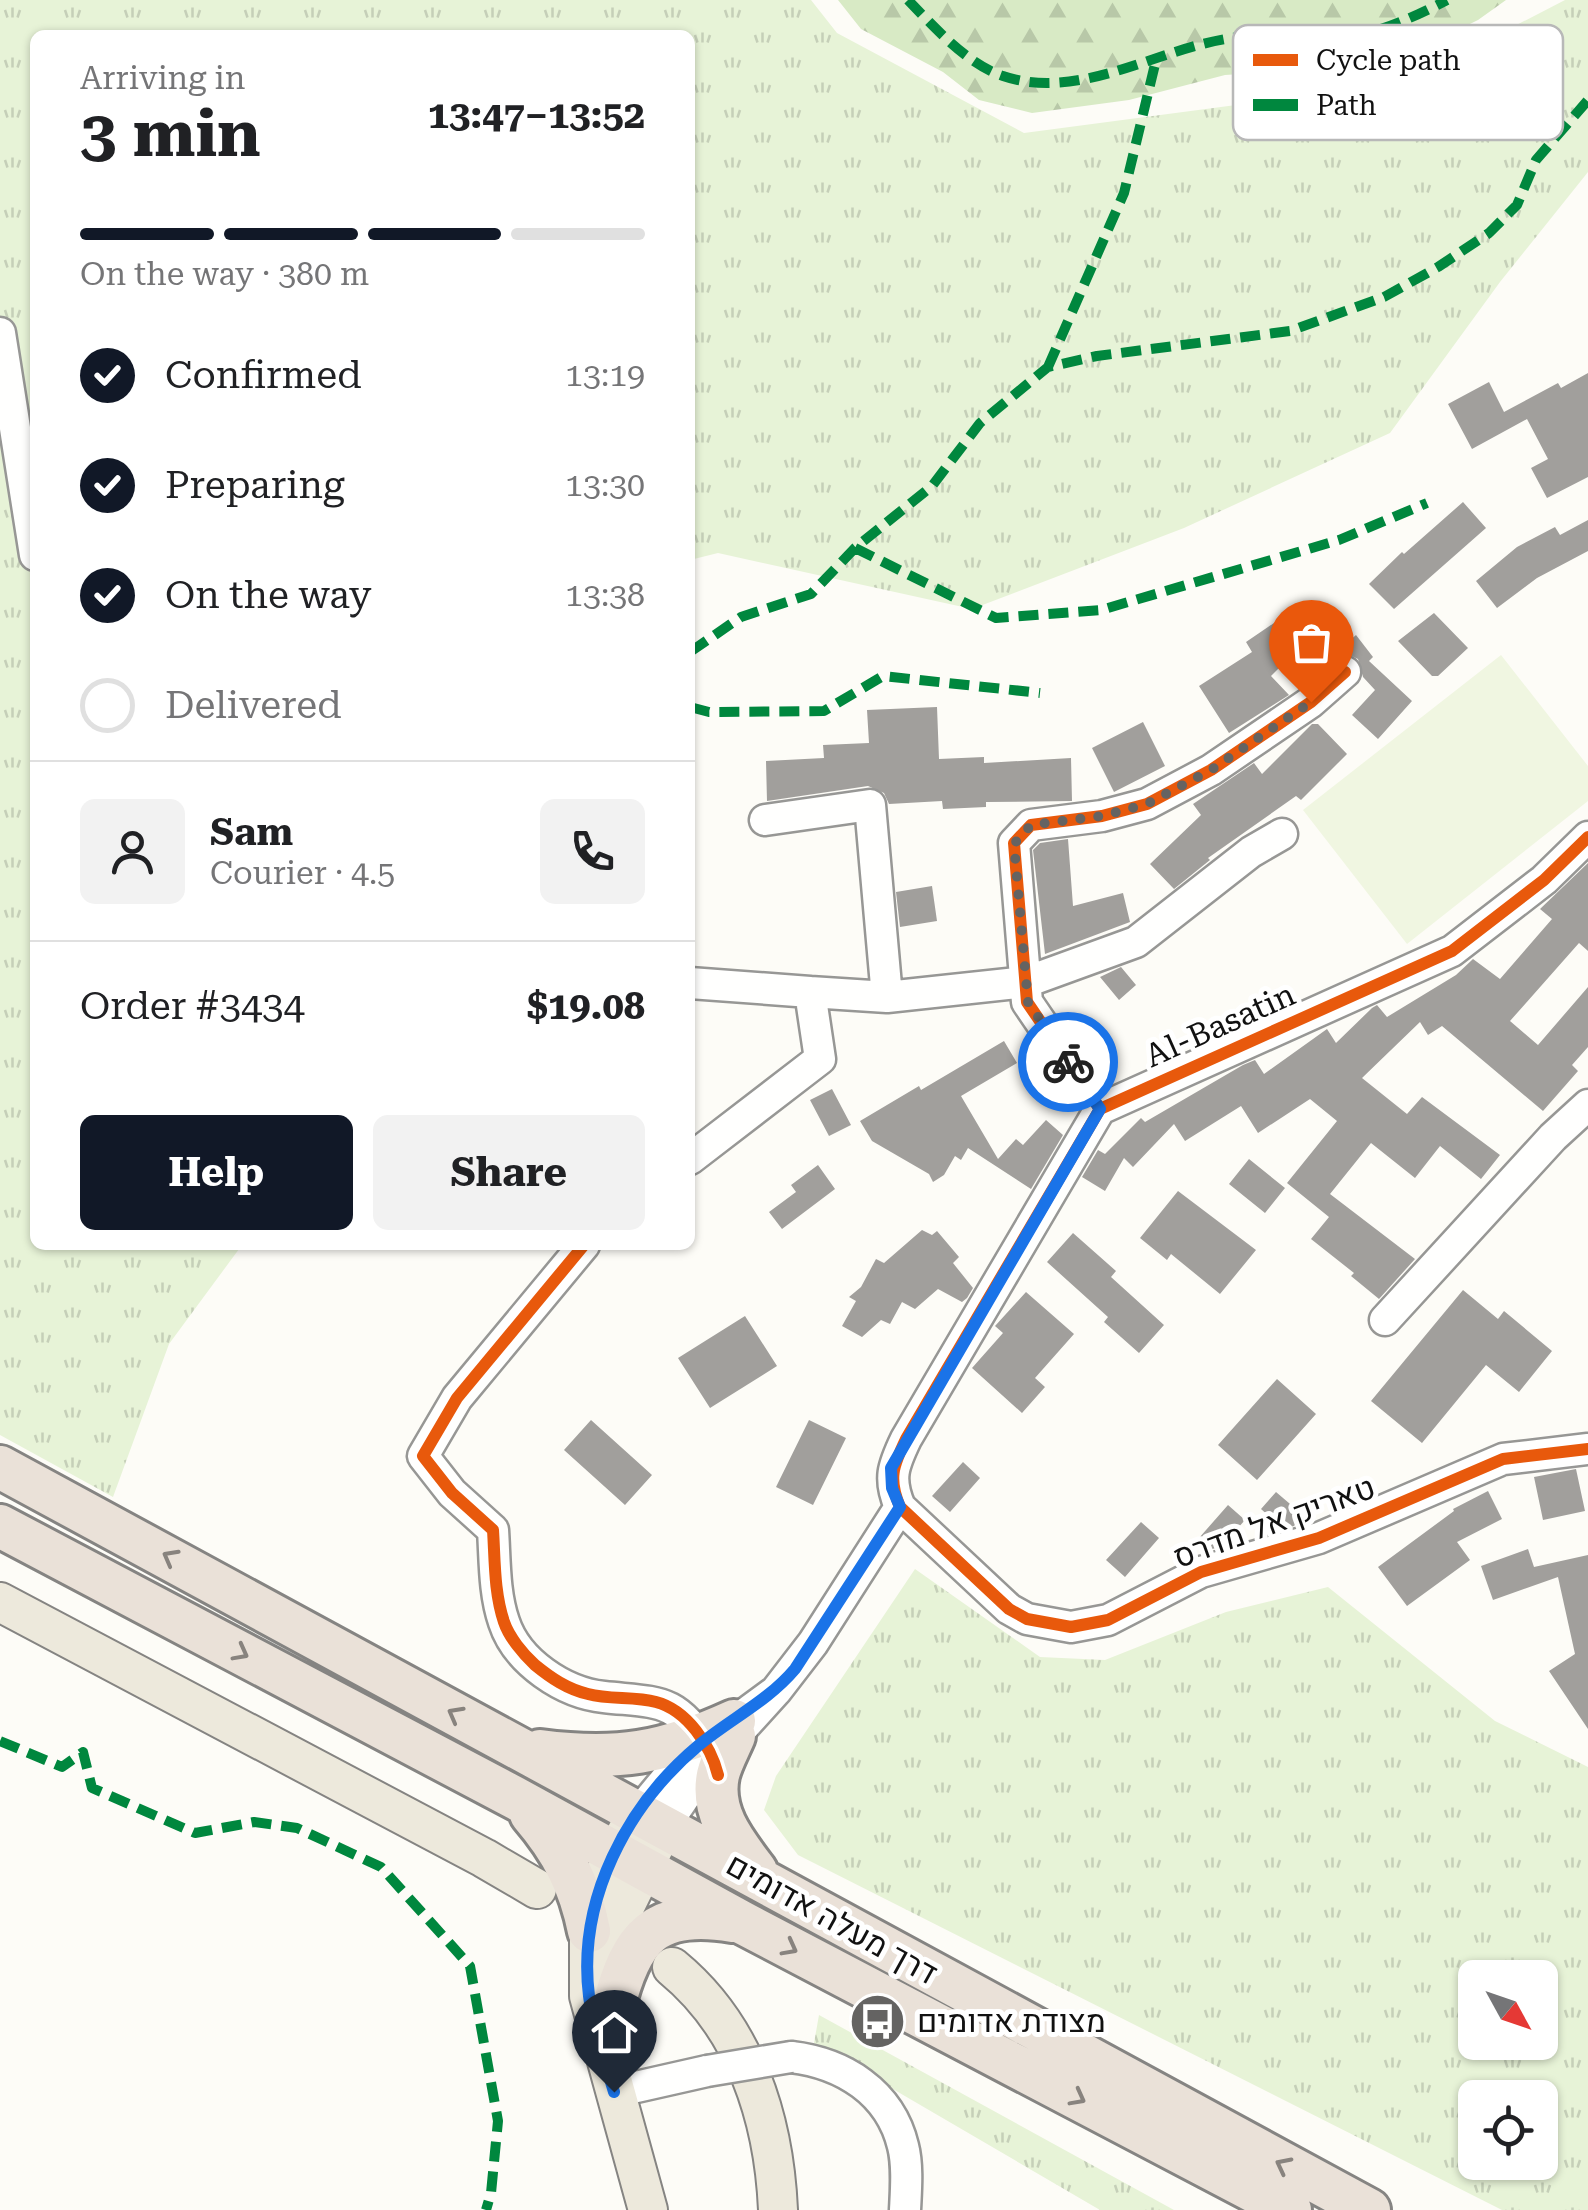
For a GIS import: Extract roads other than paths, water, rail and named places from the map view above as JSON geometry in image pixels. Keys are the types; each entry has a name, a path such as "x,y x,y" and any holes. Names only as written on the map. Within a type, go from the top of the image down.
{"highway":[{"name":"דרך מעלה אדומים","path":"0,1467 1369,2210"},
{"name":"דרך מעלה אדומים","path":"0,1526 517,1799 630,1870 744,1923 1290,2210"},
{"path":"517,1748 626,1756 717,1745 718,1806 728,1833 766,1884"},
{"path":"517,1799 566,1859 590,1931"},
{"path":"613,2008 629,1957 638,1942 663,1923 697,1918 744,1923"}],"main road":[{"path":"0,1602 537,1889"},
{"path":"648,2210 624,2090 610,1975 616,1925 630,1870 651,1820"},
{"path":"630,1870 594,1902 589,1996 674,2210"},
{"path":"672,1967 696,1986 742,2052 769,2136 778,2210"}],"street":[{"path":"0,333 30,523"},
{"path":"651,1820 717,1745 776,1691 814,1643 900,1507 892,1488 891,1468 1100,1109 1028,1002 1014,844 1031,825 1102,816 1147,804 1211,770 1311,702 1344,672"},
{"path":"765,820 870,806 887,997"},
{"path":"695,983 887,997 1026,982 1136,942 1251,852 1282,834"},
{"name":"Al-Basatin","path":"1100,1109 1452,950 1544,880 1588,837"},
{"path":"695,1155 820,1059 810,992"},
{"path":"1386,1320 1553,1137 1588,1105"},
{"path":"580,1250 457,1398 422,1456 452,1493 493,1530 496,1589 505,1626 526,1657 554,1681 583,1693 658,1702 674,1709 717,1745"},
{"name":"טאריק אל מדרס","path":"900,1507 1009,1609 1027,1619 1072,1627 1108,1620 1201,1572 1319,1538 1502,1460 1588,1449"},
{"path":"624,2090 791,2057 821,2060 850,2075 876,2096 894,2122 904,2148 905,2210"}],"place":[{"name":"מצודת אדומים","path":"878,2021"}]}
